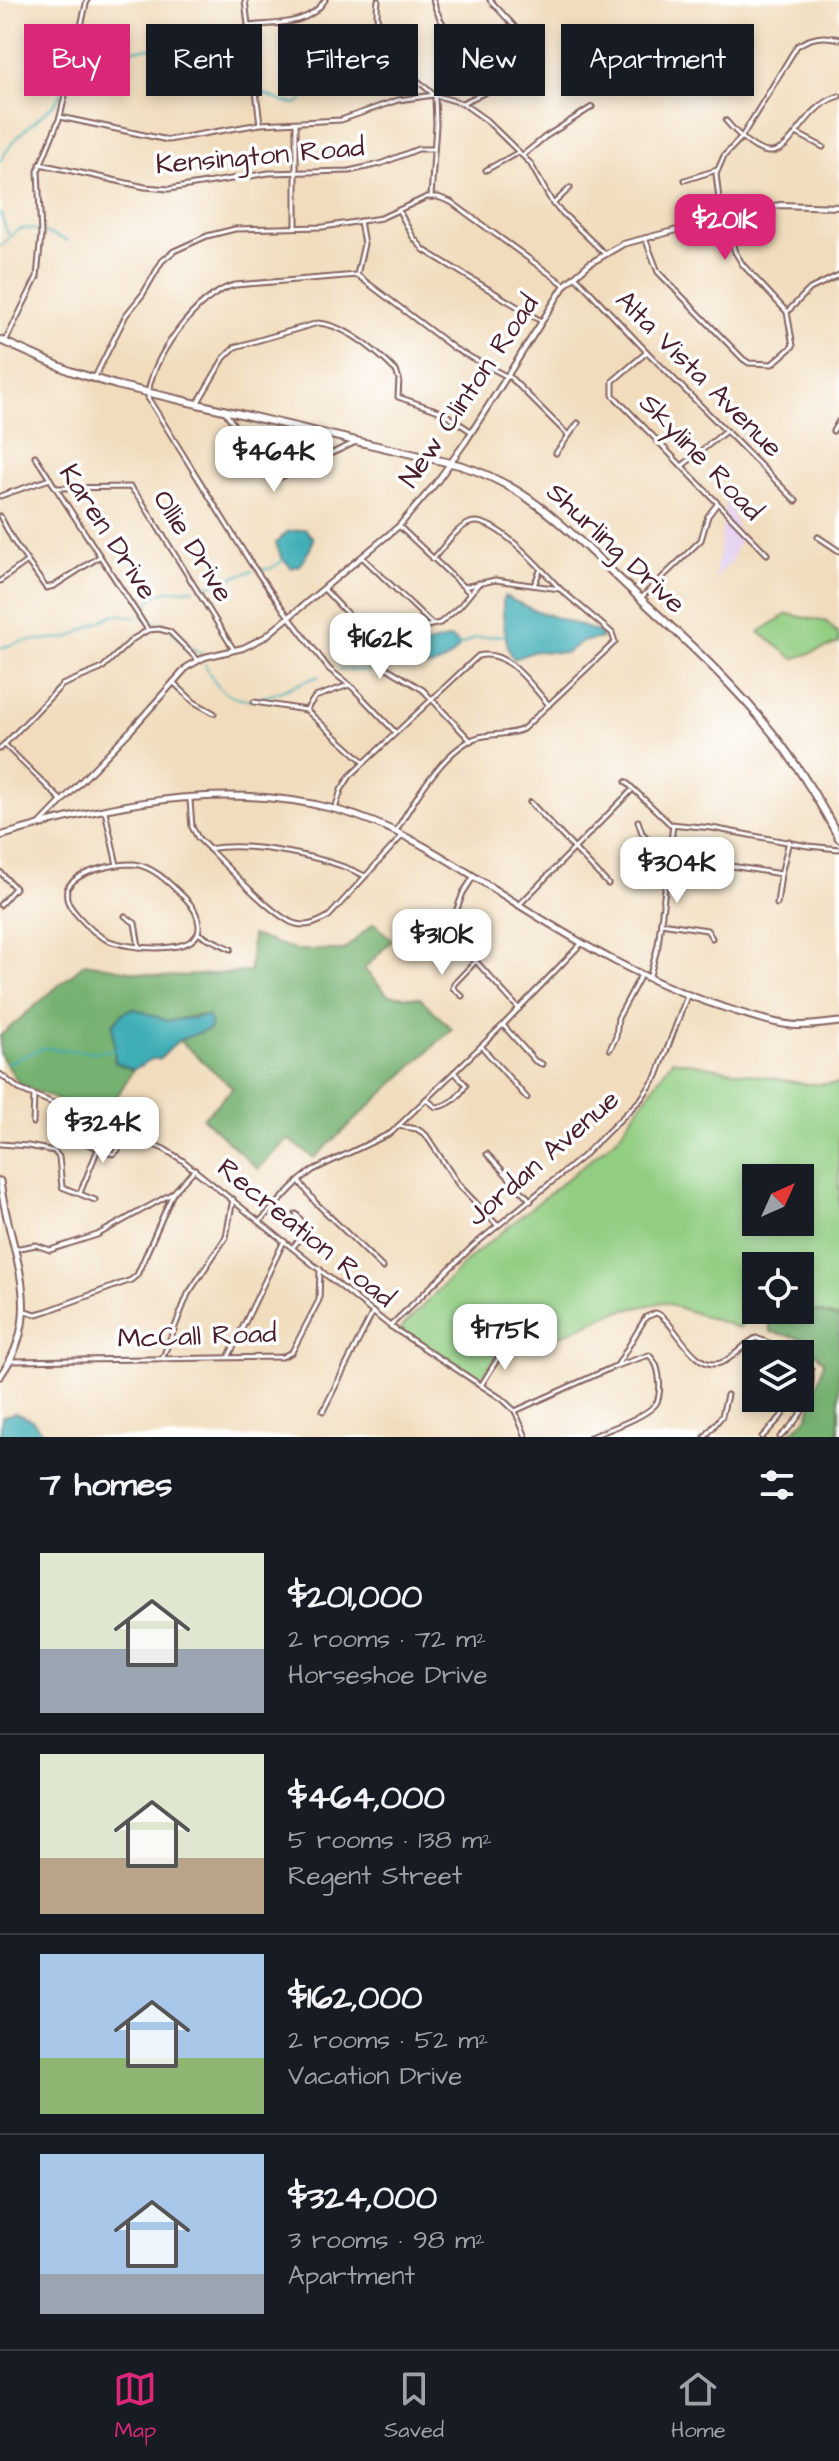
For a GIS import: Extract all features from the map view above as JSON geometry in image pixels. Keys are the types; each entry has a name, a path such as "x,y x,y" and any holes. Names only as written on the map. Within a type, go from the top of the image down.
{"main road":[{"name":"Shurling Drive","path":"2,341 94,379 449,463 494,477 538,503 754,710 805,778 839,838"},
{"path":"0,836 104,810 191,796 268,797 335,809 396,831 581,942 687,996 789,1025 839,1022"},
{"path":"0,1181 25,1311 22,1335 12,1361 0,1376"}],"street":[{"path":"2,341 37,277 41,235 38,171 60,117 87,0"},
{"path":"245,0 248,24"},
{"path":"262,24 303,19 317,11 325,0"},
{"path":"378,0 377,25 386,48 407,73 434,95"},
{"path":"433,0 442,24"},
{"path":"490,0 512,24"},
{"path":"645,238 658,272 749,363 772,364 793,346 787,312 739,260 724,217 717,188 717,170 724,156 741,138 797,46 808,38 826,36 839,39"},
{"path":"60,117 168,140 260,124 345,119 398,100 434,95"},
{"path":"257,96 260,124"},
{"path":"431,197 437,108 434,96"},
{"path":"438,96 462,103 486,120 534,169 553,204 604,253"},
{"path":"462,103 477,96"},
{"path":"726,121 741,138 760,150 773,152 784,149 816,109 839,96"},
{"path":"486,170 521,154 592,107"},
{"path":"296,124 296,227"},
{"path":"798,134 823,147"},
{"name":"Kensington Road","path":"40,164 158,189 179,189 269,173 349,171 380,164 410,151 434,149"},
{"path":"685,180 717,170"},
{"path":"553,204 570,188"},
{"path":"94,379 121,323 169,254 220,232 323,227 360,221 399,211 415,201 431,197 451,202 565,285"},
{"name":"New Clinton Road","path":"40,824 173,682 198,660 235,651 258,641 399,526 472,432 565,285 604,253 645,238 780,205 839,207"},
{"path":"399,211 424,250 541,321"},
{"path":"357,275 364,244 360,221"},
{"path":"395,732 323,662 250,562 152,406 148,393 162,354 200,306 220,290 235,285 357,275 455,349 508,376 569,436"},
{"path":"787,312 810,289 839,275"},
{"name":"Alta Vista Avenue","path":"575,276 796,501"},
{"path":"197,404 224,358 235,347 318,323 328,324 346,332 396,371 398,397 442,412 472,432"},
{"name":"Skyline Road","path":"647,352 613,381 611,390 767,554"},
{"path":"224,410 272,481 356,442"},
{"path":"833,431 839,421"},
{"path":"556,453 578,423"},
{"path":"682,466 726,431"},
{"name":"Karen Drive","path":"35,456 148,630"},
{"path":"0,496 50,479"},
{"name":"Ollie Drive","path":"56,488 130,487 235,651"},
{"path":"640,599 701,540 708,516 717,504"},
{"path":"0,516 42,584 49,588 100,557"},
{"path":"396,831 427,781 471,741 520,731 615,641 611,632 560,589 499,530 481,522 466,525 433,559"},
{"path":"399,526 470,593"},
{"path":"818,537 839,551"},
{"path":"362,557 433,625"},
{"path":"0,581 27,561"},
{"path":"534,585 541,570"},
{"path":"464,587 495,580 560,589"},
{"path":"371,639 433,625 450,615 479,583"},
{"path":"324,589 371,639 389,670 419,687 471,741"},
{"path":"0,749 62,685 101,669 133,639 148,630 170,632 198,660"},
{"path":"335,809 346,780 470,662 487,654 504,659 549,705"},
{"path":"173,682 194,702 214,713"},
{"path":"306,710 315,697 349,685"},
{"path":"254,702 306,710 364,762"},
{"path":"4,744 61,800"},
{"path":"626,782 632,791 673,825 712,828 839,849"},
{"path":"519,905 632,791"},
{"path":"191,796 189,806 194,834 277,914 294,923 313,924 329,916 403,835"},
{"path":"530,802 608,884"},
{"path":"104,810 117,865"},
{"path":"638,821 642,833 670,858 781,874"},
{"path":"649,979 661,923 673,825"},
{"path":"777,904 789,841"},
{"path":"209,849 275,850 333,864 367,877"},
{"path":"117,865 140,865 159,874 191,904 196,912 198,933 186,945 139,947 110,941 84,924 67,901 67,889 75,878 117,865"},
{"path":"0,872 15,888 0,905"},
{"path":"399,924 415,938 425,943 431,941 457,913 463,893 474,876"},
{"path":"125,916 132,919 137,928 139,947"},
{"path":"661,923 707,930 712,938"},
{"path":"445,927 519,1009"},
{"path":"198,933 231,949"},
{"path":"260,1221 299,1181 324,1165 384,1137 398,1126 519,1009 581,942"},
{"path":"462,996 453,988 454,984 476,961"},
{"path":"610,1049 616,1037 618,1018 641,975"},
{"name":"Jordan Avenue","path":"390,1326 497,1225 513,1216 589,1151 649,1090 687,996"},
{"path":"503,1025 535,1061 542,1064"},
{"path":"481,1046 527,1098"},
{"path":"426,1099 436,1107 446,1106 455,1099 466,1085 454,1072"},
{"name":"Recreation Road","path":"0,1074 13,1085 34,1095 164,1149 195,1169 390,1326 482,1384 515,1411"},
{"path":"33,1123 34,1095"},
{"path":"398,1126 417,1129 426,1135 458,1184 497,1225"},
{"path":"61,1133 115,1154 125,1134"},
{"path":"0,1144 54,1151 59,1157 62,1187 95,1200"},
{"path":"80,1193 98,1149"},
{"path":"487,1154 531,1201"},
{"path":"25,1311 36,1314 47,1311 131,1280 137,1275 173,1193 195,1169"},
{"path":"299,1181 315,1202 383,1268"},
{"path":"14,1249 36,1245 50,1250 83,1240 173,1193"},
{"path":"163,1357 188,1294 226,1237 233,1199"},
{"path":"293,1247 308,1229 296,1214"},
{"path":"229,1356 284,1240"},
{"name":"McCall Road","path":"12,1361 282,1357 292,1352 319,1300 320,1269"},
{"path":"323,1411 373,1312"},
{"path":"617,1365 646,1317 656,1313 669,1321 688,1349 710,1362 725,1361 742,1348"},
{"path":"482,1384 505,1347"},
{"path":"526,1437 515,1411 617,1365 645,1355 653,1359 659,1374 657,1402 633,1418 590,1437"},
{"path":"705,1437 722,1416 727,1395"},
{"path":"762,1437 785,1412"},
{"path":"780,1437 797,1422 801,1412"}],"shaded area":[{"path":"727,494 740,539 730,563 715,579"}],"green space":[{"path":"787,614 827,622 839,635 839,643 794,659 759,632"},
{"path":"374,923 392,940 364,969 388,995 420,998 452,1029 314,1158 288,1139 258,1169 203,1118 233,1088 179,1040 209,1029 201,1015 167,1021 133,1008 123,1013 113,1024 115,1062 133,1070 104,1118 20,1085 0,1054 0,1036 85,963 163,977 250,972 252,935 296,950 344,950"},
{"path":"672,1060 805,1084 839,1084 839,1318 814,1311 814,1252 742,1252 743,1324 739,1328 663,1302 612,1313 560,1336 516,1330 480,1380 400,1329 470,1258 617,1138"},
{"path":"814,1311 839,1318 839,1437 786,1437 809,1412 814,1412 814,1396 824,1362 814,1352 814,1340 771,1332 769,1324 814,1324"}],"water":[{"path":"305,529 313,538 311,547 300,565 292,568 281,557 276,543 287,532"},
{"path":"504,596 531,609 599,632 602,638 581,642 566,653 535,651 514,659 504,629"},
{"path":"401,633 413,635 416,643 424,645 450,638 459,647 452,656 433,666 413,665 397,652 392,641"},
{"path":"133,1008 167,1021 208,1016 211,1023 209,1029 179,1040 160,1059 152,1059 133,1070 115,1062 113,1024"},
{"path":"15,1413 31,1419 46,1437 0,1437 2,1416"}],"waterway":[{"path":"130,50 146,49"},
{"path":"262,93 297,104 307,96"},
{"path":"0,161 15,139 60,96"},
{"path":"0,213 8,234"},
{"path":"0,247 19,229 38,230"},
{"path":"44,232 68,241"},
{"path":"257,569 270,569 284,560"},
{"path":"200,588 252,571"},
{"path":"143,618 146,607 155,595 194,589"},
{"path":"0,648 24,641 68,638 115,614 137,617"},
{"path":"143,618 167,627 203,654"},
{"path":"459,646 475,638 506,635"},
{"path":"387,665 404,660"},
{"path":"205,664 215,683 227,694 240,699 270,695 319,676"},
{"path":"339,669 368,671 383,668"},
{"path":"5,1064 43,1048 93,1052 114,1050"}]}
